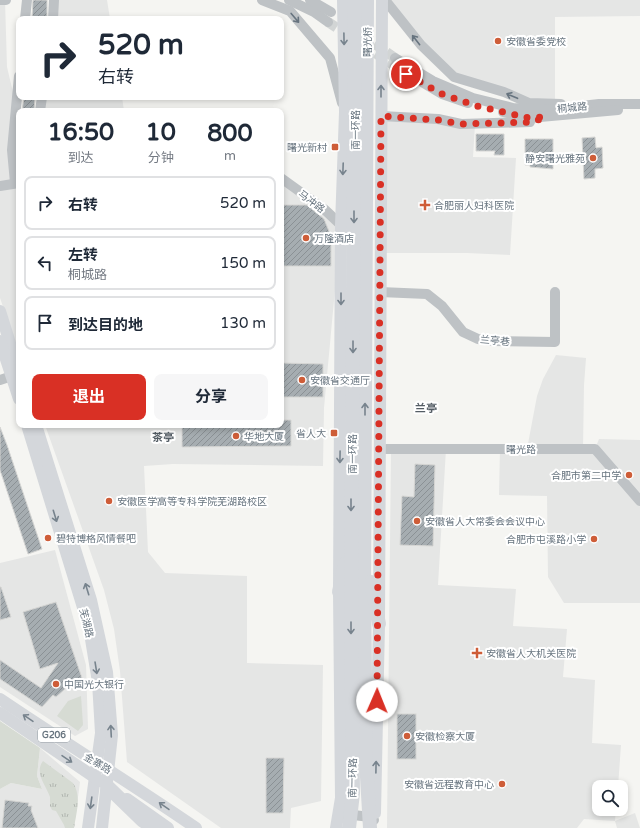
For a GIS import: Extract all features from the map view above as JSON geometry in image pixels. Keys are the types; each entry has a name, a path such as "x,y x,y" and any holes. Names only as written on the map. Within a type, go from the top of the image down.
{"highway":[{"name":"曙光桥","path":"355,0 361,81"},
{"name":"曙光桥","path":"361,81 367,0"},
{"name":"南一环路","path":"341,826 353,793 351,532 361,81"},
{"name":"南一环路","path":"361,81 365,546 351,591 373,826"},
{"path":"365,546 378,624"},
{"path":"360,828 366,760"},
{"path":"107,786 147,824"}],"main road":[{"path":"341,826 351,591 341,225 345,112 343,0"},
{"path":"373,826 375,804 378,624 383,0"},
{"path":"0,312 16,374"},
{"path":"0,341 16,374"},
{"name":"芜湖路","path":"28,428 89,627 98,689 101,733 88,828"},
{"name":"芜湖路","path":"37,428 91,600 107,672 112,735 102,828"},
{"name":"金寨路","path":"0,699 135,786 196,828"},
{"name":"金寨路","path":"0,713 168,828"}],"street":[{"path":"0,0 6,0"},
{"path":"25,16 27,0"},
{"path":"53,16 54,0"},
{"path":"262,0 290,12 330,58 345,112"},
{"path":"289,0 314,12 330,17 310,0"},
{"path":"383,0 421,45 454,77 504,92 529,103 556,102 577,106"},
{"name":"桐城路","path":"640,104 599,104 546,110 513,108 473,98 433,81 395,62 442,94 477,106 529,118 640,110"},
{"path":"16,176 12,150 17,100"},
{"path":"381,116 438,120 461,124 533,122 545,117"},
{"name":"马冲路","path":"284,180 324,209 341,225"},
{"path":"0,186 16,183"},
{"name":"兰亭巷","path":"380,292 427,294 442,306 463,332 478,339 520,342 555,342 555,292"},
{"path":"0,380 16,374"},
{"name":"曙光路","path":"379,449 595,449 640,501"},
{"path":"342,798 346,806 370,809 375,804"},
{"path":"341,826 346,814 370,817 373,826"}],"shaded area":[{"path":"0,0 5,0 7,67 16,105 12,150 16,169 16,343 0,298"},
{"path":"54,0 107,0 110,16 53,16"},
{"name":"安徽省委党校","path":"385,0 640,0 640,16 555,17 555,102 529,103 454,77"},
{"path":"42,100 122,100 124,108 40,108"},
{"name":"合肥丽人妇科医院","path":"381,116 475,124 473,157 516,158 510,255 467,253 380,253"},
{"path":"284,180 341,225 324,408 323,466 173,464 144,466 148,552 165,573 247,576 247,663 323,665 321,801 291,808 290,828 221,828 127,762 120,671 114,629 104,590 46,428 284,428"},
{"path":"556,355 586,358 583,449 595,449 599,439 640,440 640,603 564,603 548,577 547,496 499,495 500,449 527,449 537,396 543,379"},
{"path":"446,449 438,585 516,589 513,626 567,629 563,677 595,680 592,743 621,745 618,780 592,780 592,816 615,816 615,821 584,819 577,828 387,828 391,450"},
{"path":"55,550 86,665 88,729 75,736 0,687 0,563"},
{"path":"40,748 80,782 74,828 0,828 0,789 11,783 42,789 37,776"},
{"path":"635,813 640,828 617,828 615,821"}],"green space":[{"path":"81,696 83,725 78,731 57,716 68,701"},
{"path":"0,721 40,748 37,776 42,789 11,783 0,789"},
{"path":"43,761 73,783 76,788 78,805 74,828 65,828 56,811 52,810 50,806 50,797 40,774"}],"building":[{"path":"33,0 47,0 47,16 32,16"},
{"path":"24,100 35,100 34,108 22,108"},
{"path":"476,134 504,134 504,155 494,155 495,151 476,151"},
{"name":"静安曙光雅苑","path":"595,137 596,148 602,147 603,168 595,169 595,178 584,179 582,138"},
{"path":"525,139 553,139 553,169 530,167 530,165 525,165"},
{"name":"万隆酒店","path":"284,205 307,205 324,219 329,231 331,266 284,266"},
{"name":"安徽省交通厅","path":"284,363 323,364 323,397 284,397"},
{"name":"华地大厦","path":"284,420 291,420 291,446 182,447 182,428 284,428"},
{"path":"0,427 42,549 28,554 0,470"},
{"name":"安徽省人大常委会会议中心","path":"415,464 435,465 433,546 400,545 402,496 414,497"},
{"path":"0,587 11,617 0,620"},
{"path":"56,602 82,678 64,686 65,689 56,697 53,695 42,707 0,679 0,660 41,688 58,663 40,669 23,612"},
{"name":"安徽检察大厦","path":"397,714 416,714 416,759 397,759"},
{"path":"266,758 284,758 283,813 266,813"},
{"path":"5,800 29,803 28,806 32,806 31,810 38,828 2,828"}],"tunnel":[{"path":"328,22 348,35"},
{"path":"362,35 395,58"},
{"path":"363,45 395,66"}],"place":[{"name":"安徽省委党校","path":"498,41"},
{"name":"曙光新村","path":"335,147"},
{"name":"静安曙光雅苑","path":"593,158"},
{"name":"合肥丽人妇科医院","path":"425,205"},
{"name":"万隆酒店","path":"306,238"},
{"name":"安徽省交通厅","path":"302,380"},
{"name":"省人大","path":"334,433"},
{"name":"华地大厦","path":"236,436"},
{"name":"合肥市第二中学","path":"629,475"},
{"name":"安徽医学高等专科学院芜湖路校区","path":"109,501"},
{"name":"安徽省人大常委会会议中心","path":"417,521"},
{"name":"碧特博格风情餐吧","path":"48,538"},
{"name":"合肥市屯溪路小学","path":"594,539"},
{"name":"安徽省人大机关医院","path":"477,653"},
{"name":"中国光大银行","path":"56,684"},
{"name":"安徽检察大厦","path":"407,736"},
{"name":"安徽省远程教育中心","path":"502,784"}],"district":[{"name":"兰亭","path":"426,408"},
{"name":"茶亭","path":"163,437"}],"route":[{"path":"377,701 381,116 438,120 461,124 533,122 545,117 529,118 477,106 442,94 406,74"}]}
